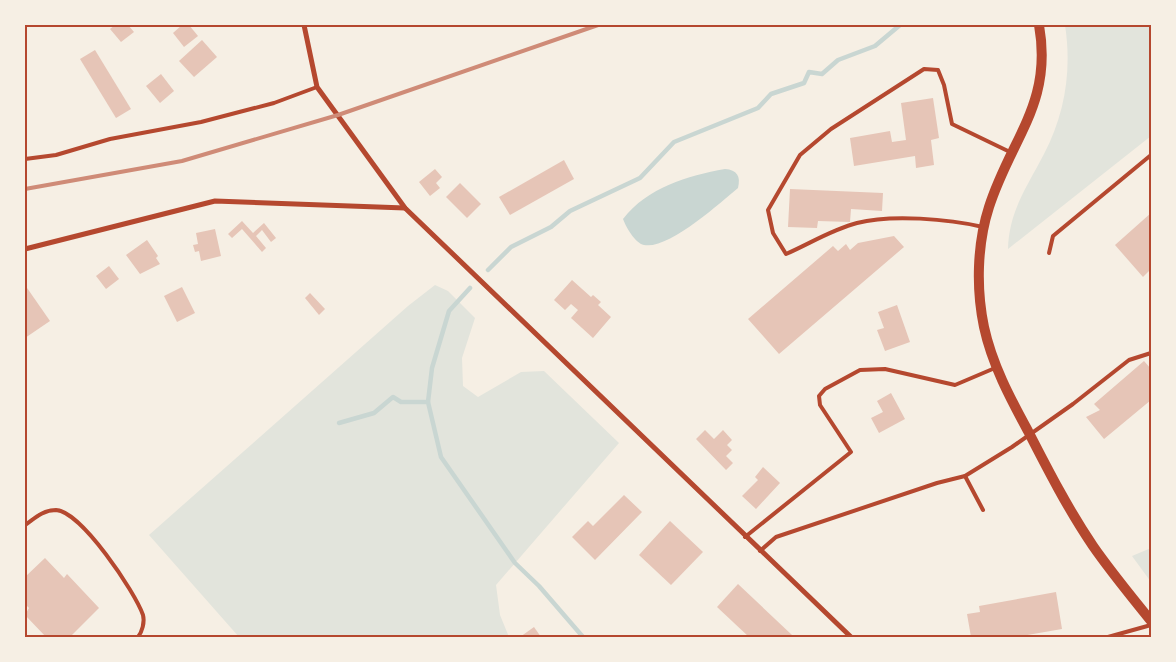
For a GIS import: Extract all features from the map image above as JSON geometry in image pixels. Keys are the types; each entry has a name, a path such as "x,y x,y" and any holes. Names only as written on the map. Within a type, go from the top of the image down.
{"main road":[{"path":"1039,25 1043,51 1038,97 991,201 984,227 980,266 982,312 987,340 997,368 1063,498 1089,538 1151,621"}],"street":[{"path":"304,25 317,86 405,208 745,537 852,637"},
{"path":"25,249 215,202 405,208"}],"lane":[{"path":"984,227 954,220 894,219 857,223 786,254 773,232 768,210 800,155 831,129 924,69 938,70 944,85 952,124 1012,153"},
{"path":"25,159 56,155 110,139 210,120 274,103 317,86"},
{"path":"1049,253 1053,236 1151,156"},
{"path":"760,551 776,537 937,483 965,476 1030,435 1129,360 1151,353"},
{"path":"745,537 851,452 820,405 819,396 825,389 860,370 885,368 955,385 997,368"},
{"path":"965,476 982,510"},
{"path":"25,525 42,512 58,510 77,522 117,566 144,617 142,632 138,637"},
{"path":"1108,637 1151,625"}],"shaded area":[{"path":"1065,25 1151,25 1151,136 1008,249 1009,235 1015,211 1051,139 1062,107 1068,59"},
{"path":"725,169 737,174 739,180 738,188 707,214 680,233 654,245 641,244 631,234 623,219 644,199 656,191 683,179"},
{"path":"435,285 448,291 475,318 462,358 463,386 478,397 521,372 544,371 619,443 496,585 500,615 509,637 239,637 149,535 408,306"},
{"path":"1151,548 1151,582 1132,556"}],"building":[{"path":"115,25 128,25 134,32 121,42 110,29"},
{"path":"182,25 189,25 198,36 184,47 173,33"},
{"path":"202,40 217,57 194,77 179,61"},
{"path":"95,50 131,109 116,118 80,59"},
{"path":"161,74 174,91 160,103 146,86"},
{"path":"933,98 939,138 931,140 934,165 916,168 915,156 854,166 850,138 890,131 892,142 906,140 901,103"},
{"path":"564,160 574,179 510,215 499,197"},
{"path":"435,169 442,177 436,183 440,188 430,196 419,182"},
{"path":"460,183 481,204 467,218 446,197"},
{"path":"790,189 883,193 882,211 851,209 850,222 818,221 817,228 788,227"},
{"path":"1151,213 1151,269 1143,277 1115,245"},
{"path":"242,221 253,233 264,223 276,238 271,242 262,230 256,236 266,248 262,252 242,229 232,238 228,234"},
{"path":"215,229 221,256 201,261 199,251 195,252 193,245 198,244 196,233"},
{"path":"894,236 904,247 779,354 748,319 833,246 838,251 846,244 850,250 858,243"},
{"path":"147,240 158,256 156,258 160,264 140,274 126,255"},
{"path":"109,266 119,279 106,289 96,276"},
{"path":"572,280 591,297 593,295 601,302 598,305 611,317 593,338 571,318 578,310 571,304 565,310 554,300"},
{"path":"25,285 50,321 25,338"},
{"path":"182,287 195,313 177,322 164,296"},
{"path":"310,293 325,309 319,315 305,298"},
{"path":"897,305 910,342 885,351 877,330 884,328 878,312"},
{"path":"1144,361 1151,369 1151,400 1104,439 1086,417 1100,410 1094,404"},
{"path":"891,393 905,419 879,433 871,418 883,412 877,401"},
{"path":"705,430 714,439 723,430 732,440 727,445 732,450 726,456 733,463 726,470 696,439"},
{"path":"763,467 780,483 756,509 742,496 758,480 755,477"},
{"path":"624,495 642,512 595,560 572,537 588,521 593,526"},
{"path":"670,521 703,552 671,585 639,555"},
{"path":"45,558 64,578 67,574 99,608 70,637 46,637 25,615 29,608 25,604 25,577"},
{"path":"738,584 792,635 790,637 749,637 717,607"},
{"path":"1056,592 1062,629 1016,637 971,637 967,614 980,612 979,606"},
{"path":"534,627 541,637 520,637"}],"waterway":[{"path":"488,270 511,247 551,227 570,211 640,178 674,142 758,108 771,94 804,83 809,72 822,74 838,60 875,46 900,25"},
{"path":"470,288 449,311 432,368 428,402 441,457 515,563 539,586 583,637"},
{"path":"339,423 374,413 393,397 401,402 428,402"}],"railway":[{"path":"25,189 182,161 338,115 598,25"}]}
